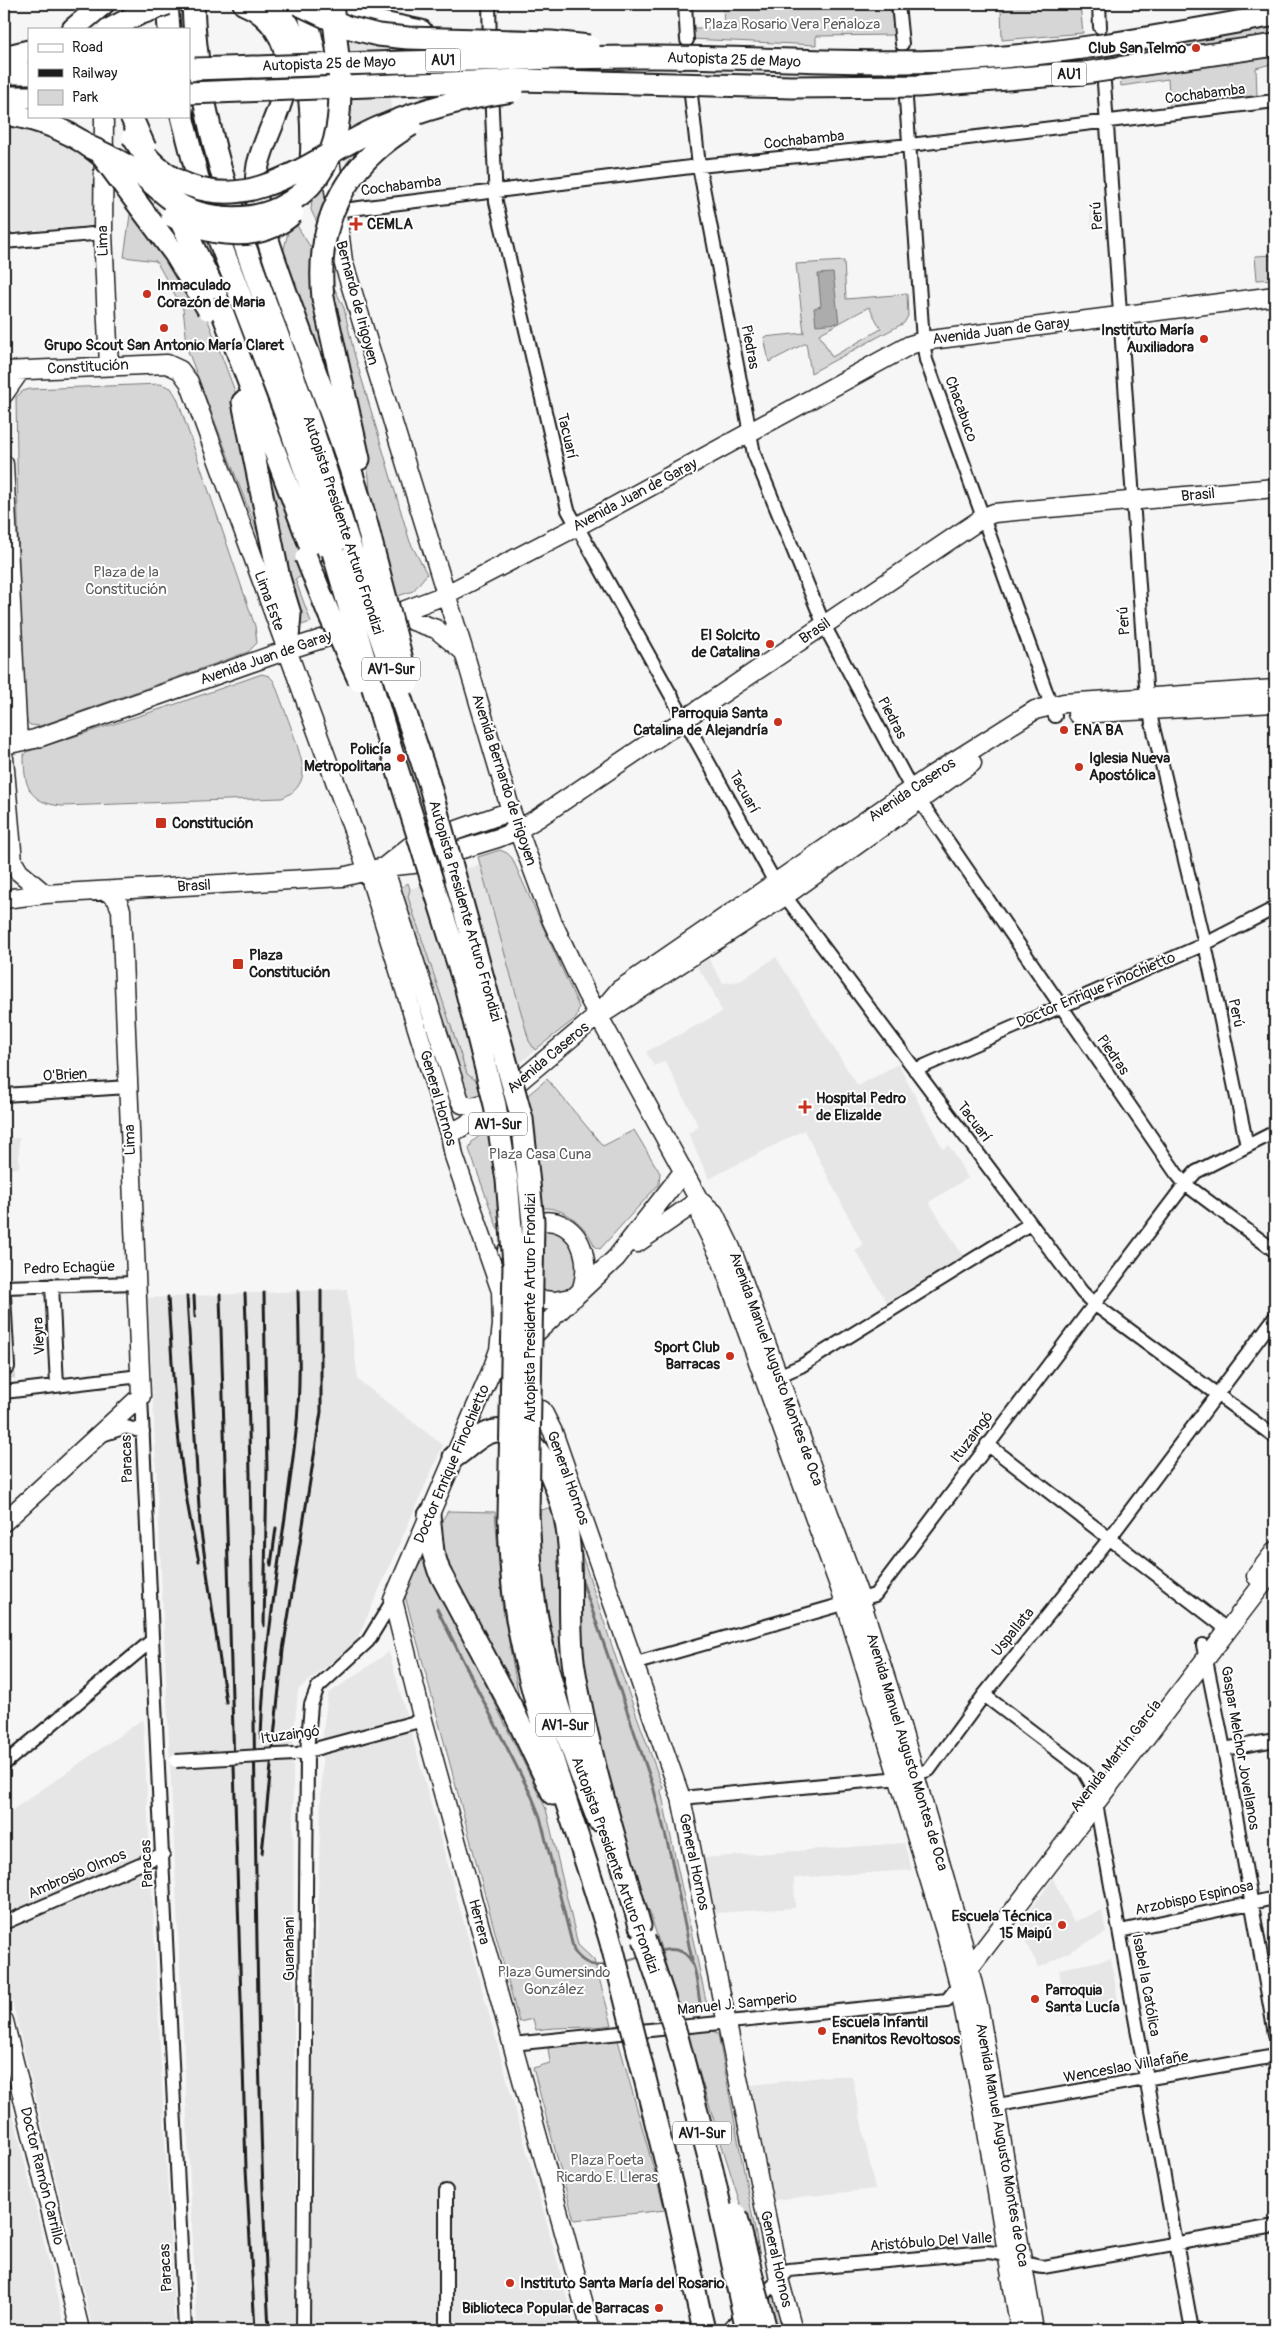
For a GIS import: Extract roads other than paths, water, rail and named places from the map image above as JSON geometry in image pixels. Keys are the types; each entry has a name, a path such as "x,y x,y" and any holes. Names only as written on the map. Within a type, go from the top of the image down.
{"highway":[{"path":"74,28 103,4"},
{"path":"122,28 134,4"},
{"path":"133,28 150,4"},
{"path":"112,28 139,14 167,4 169,28"},
{"name":"Autopista Presidente Arturo Frondizi","path":"193,4 200,82 232,212 261,295 306,411 335,553 401,653 429,784 512,1076 525,1137 533,1221 514,1599 532,1685 612,1946 672,2186 703,2330"},
{"path":"244,4 258,12 272,26 282,41 288,62 285,93 258,167 256,188 259,211 365,514"},
{"path":"97,152 165,211 202,229 226,233 256,232 276,225 297,208 306,188 310,171 313,150 311,119 298,43 276,4"},
{"path":"298,4 347,27 378,35 408,38 480,39 689,48"},
{"path":"332,4 357,16 392,26 480,39"},
{"path":"4,114 44,122 97,152 134,170 171,200 191,210 218,216 246,216 270,212 289,203 316,181 326,164 337,135 340,116 332,4"},
{"path":"1222,25 1275,7"},
{"name":"Autopista 25 de Mayo","path":"190,69 689,48 815,62 991,58 1087,48 1275,15"},
{"name":"Autopista 25 de Mayo","path":"190,93 470,81 605,81 791,87 918,86 1084,73 1275,45"},
{"path":"4,57 28,51"},
{"path":"4,62 28,60"},
{"path":"4,73 28,73"},
{"path":"125,118 133,137 155,167 179,182 212,192 238,191 272,183 367,133 396,121 458,102 508,92 605,81"},
{"path":"4,97 28,96"},
{"path":"335,553 365,514 363,477 323,298 321,268 324,235 332,210 350,180 373,152 410,125 458,102"},
{"path":"132,118 213,287 335,553 350,662 390,746"},
{"name":"Autopista Presidente Arturo Frondizi","path":"183,118 203,198 284,410 335,553 390,746 471,1008 493,1097 507,1180 514,1264 518,1516 551,1679 586,1789 642,1932 676,2033 712,2169 747,2330"},
{"path":"97,152 171,247 208,309 238,380 335,553"},
{"path":"238,380 278,578 290,614 287,650"},
{"path":"529,1442 522,1413 517,1368 520,1356 536,1333"},
{"path":"454,1458 480,1437 495,1430 519,1434 529,1442 551,1475 564,1514 568,1546 574,1668 586,1729 642,1932"},
{"path":"429,1515 433,1552 440,1572 535,1755 601,1908"},
{"path":"676,2033 693,2070 714,2137 766,2330"}],"main road":[{"path":"103,4 104,28"},
{"name":"Bernardo de Irigoyen","path":"305,4 317,55 335,211 348,279 445,595"},
{"name":"Lima","path":"104,118 103,233 109,366"},
{"name":"Avenida Juan de Garay","path":"11,743 35,739 287,650 396,615 445,595 750,434 910,346 923,341 1275,296"},
{"name":"Constitución","path":"12,371 172,365"},
{"name":"Lima Este","path":"172,365 180,370 189,382 287,650 376,869"},
{"path":"4,394 12,371"},
{"path":"4,464 11,743"},
{"name":"Brasil","path":"4,899 45,894 339,877 376,869 414,864 518,830 984,517 994,513 1275,488"},
{"name":"Avenida Bernardo de Irigoyen","path":"445,595 464,652 511,811 552,921 597,1016"},
{"path":"396,615 436,629 464,652"},
{"name":"Avenida Caseros","path":"1149,704 1275,688"},
{"name":"Avenida Caseros","path":"450,1134 488,1112 496,1101 597,1016 626,1000 1035,710 1149,704 1275,703"},
{"path":"4,758 6,801 13,862 19,872 45,894"},
{"name":"Brasil","path":"376,869 409,848 511,811"},
{"name":"General Hornos","path":"376,869 462,1104 472,1107 496,1101"},
{"name":"General Hornos","path":"376,869 450,1134 454,1156 499,1285 502,1325"},
{"name":"Lima","path":"106,891 116,898 121,910 141,1396"},
{"name":"Avenida Manuel Augusto Montes de Oca","path":"597,1016 699,1200 702,1220 772,1379 853,1600 969,1967 989,2107 1006,2254 1020,2330"},
{"path":"616,1258 683,1172"},
{"path":"536,1333 616,1258 699,1200"},
{"path":"549,1221 568,1228 578,1240 584,1252 586,1276 578,1294 555,1301 535,1300 521,1298 499,1285 505,1255 512,1242 526,1229 538,1222 549,1221"},
{"name":"Doctor Enrique Finochietto","path":"393,1600 493,1367 499,1350 502,1325"},
{"path":"4,1522 141,1396"},
{"name":"General Hornos","path":"542,1410 553,1432 681,1798 779,2279 793,2330"},
{"path":"4,1516 34,1496"},
{"name":"Avenida Martín García","path":"959,1985 969,1967 976,1938 1094,1794 1205,1651 1275,1551"},
{"name":"Avenida Martín García","path":"1224,1626 1275,1568"},
{"name":"Herrera","path":"393,1600 590,2330"},
{"name":"Avenida Manuel Augusto Montes de Oca","path":"908,1776 989,2107 1023,2264 1034,2330"},
{"name":"Doctor Ramón Carrillo","path":"4,2022 80,2330"}],"street":[{"name":"Tacuarí","path":"489,4 494,191 568,510 781,890 1030,1224 1094,1304 1275,1437"},
{"path":"685,4 689,48"},
{"path":"898,4 902,44"},
{"path":"1099,4 1100,27"},
{"name":"Perú","path":"1104,83 1132,500 1149,704 1205,944 1246,1146"},
{"name":"Piedras","path":"691,94 699,166 754,454 824,625 916,794 1059,1006 1185,1184 1275,1251"},
{"name":"Chacabuco","path":"906,99 923,341 926,360 1053,710"},
{"name":"Cochabamba","path":"335,211 699,166 910,146 1275,101"},
{"path":"4,242 103,233"},
{"name":"Doctor Enrique Finochietto","path":"915,1070 1205,944 1275,908"},
{"name":"O'Brien","path":"4,1095 128,1087"},
{"name":"Ituzaingó","path":"633,1664 875,1595 987,1444 1185,1184 1196,1172 1275,1132"},
{"path":"772,1379 801,1366 1030,1224"},
{"name":"Pedro Echagüe","path":"4,1287 136,1282"},
{"name":"Vieyra","path":"52,1285 57,1385"},
{"path":"4,1296 8,1366"},
{"name":"Uspallata","path":"908,1776 928,1770 984,1695 1108,1539 1275,1317"},
{"path":"8,1389 140,1376"},
{"name":"Paracas","path":"141,1396 150,1642 163,1854 185,2330"},
{"path":"96,1439 126,1427 143,1432"},
{"path":"987,1444 1108,1539 1224,1626"},
{"name":"Guanahani","path":"303,2330 300,1753 311,1705 318,1687 368,1641 393,1600"},
{"path":"4,1764 150,1642"},
{"name":"Gaspar Melchor Jovellanos","path":"1205,1651 1275,2034"},
{"name":"Isabel la Católica","path":"984,1695 1084,1771 1094,1794 1192,2330"},
{"name":"Ituzaingó","path":"157,1762 300,1753 424,1720"},
{"path":"1224,1749 1275,1740"},
{"path":"681,1798 908,1776"},
{"name":"Ambrosio Olmos","path":"4,1923 163,1854"},
{"name":"Arzobispo Espinosa","path":"1120,1931 1275,1898"},
{"name":"Manuel J. Samperio","path":"512,2044 947,2000 959,1985"},
{"name":"Wenceslao Villafañe","path":"989,2107 1275,2056"},
{"path":"446,2191 446,2330"},
{"name":"Aristóbulo Del Valle","path":"728,2330 789,2270 986,2252 1006,2254 1023,2264 1043,2267 1275,2226"}],"waterway":[{"path":"580,1575 653,1786 671,1857 692,1960"},
{"path":"437,1609 532,1797 540,1817 574,1951 589,1964 598,1966 609,1965"},
{"path":"656,1952 669,1950 679,1951 687,1955 695,1971 700,2003"},
{"path":"622,1962 643,1956"}],"tunnel":[{"path":"8,1367 10,1384"}],"railway":[{"path":"262,1853 283,1650 321,1412 321,1290"},
{"path":"261,1738 270,1623 298,1414 298,1291"},
{"path":"264,1293 267,1470 264,1626"},
{"path":"245,1294 252,1553 259,2071 269,2330"},
{"path":"220,1295 246,2168 255,2330"},
{"path":"187,1296 200,1525 226,1702"},
{"path":"194,1296 195,1317"},
{"path":"168,1297 174,1396 181,1462 199,1561"},
{"path":"271,1565 276,1528"}],"place":[{"name":"Club San Telmo","path":"1196,48"},
{"name":"CEMLA","path":"356,224"},
{"name":"Inmaculado Corazón de Maria","path":"147,294"},
{"name":"Grupo Scout San Antonio María Claret","path":"164,328"},
{"name":"Instituto María Auxiliadora","path":"1204,339"},
{"name":"El Solcito de Catalina","path":"770,644"},
{"name":"Parroquia Santa Catalina de Alejandría","path":"778,722"},
{"name":"ENA BA","path":"1064,730"},
{"name":"Policía Metropolitana","path":"401,758"},
{"name":"Iglesia Nueva Apostólica","path":"1079,767"},
{"name":"Constitución","path":"161,823"},
{"name":"Plaza Constitución","path":"238,964"},
{"name":"Hospital Pedro de Elizalde","path":"805,1107"},
{"name":"Sport Club Barracas","path":"730,1356"},
{"name":"Escuela Técnica 15 Maipú","path":"1062,1925"},
{"name":"Parroquia Santa Lucía","path":"1035,1999"},
{"name":"Escuela Infantil Enanitos Revoltosos","path":"822,2031"},
{"name":"Instituto Santa María del Rosario","path":"510,2283"},
{"name":"Biblioteca Popular de Barracas","path":"659,2308"}],"park label":[{"name":"Plaza Rosario Vera Peñaloza","path":"792,24"},
{"name":"Plaza de la Constitución","path":"126,580"},
{"name":"Plaza Casa Cuna","path":"540,1154"},
{"name":"Plaza Gumersindo González","path":"554,1980"},
{"name":"Plaza Poeta Ricardo E. Lleras","path":"607,2168"}]}
